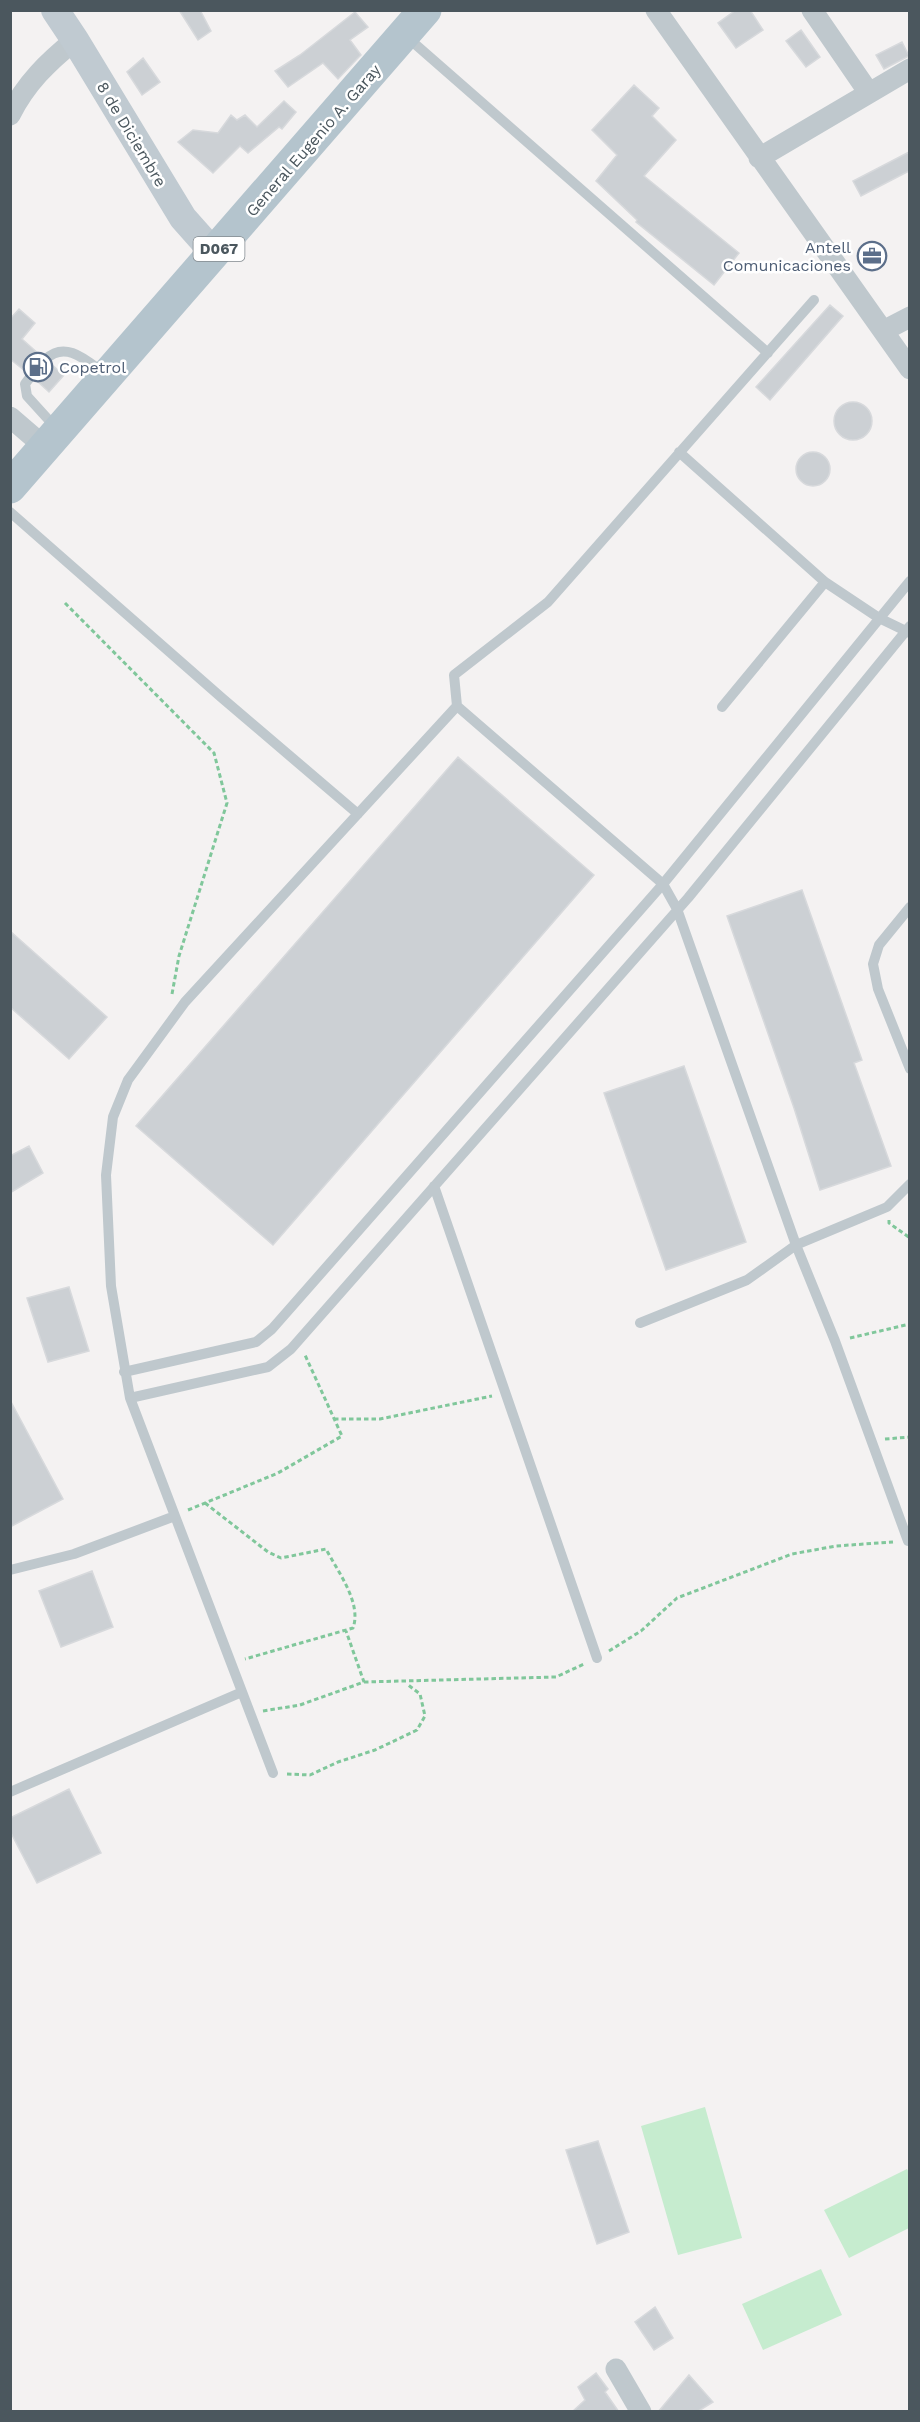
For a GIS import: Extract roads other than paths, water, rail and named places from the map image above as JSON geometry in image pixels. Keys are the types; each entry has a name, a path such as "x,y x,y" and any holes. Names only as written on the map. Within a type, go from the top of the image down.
{"main road":[{"name":"8 de Diciembre","path":"54,10 75,40 183,218 214,254"},
{"name":"General Eugenio A. Garay","path":"10,487 415,22"}],"street":[{"path":"656,10 909,369"},
{"path":"812,10 869,93"},
{"path":"10,115 22,92 46,64 75,40"},
{"path":"759,158 909,69"},
{"path":"883,331 909,317"},
{"path":"10,417 53,440"},
{"path":"616,2369 641,2412"}],"lane":[{"path":"415,22 768,353"},
{"path":"814,300 548,602 454,675 457,706 663,884 677,909 796,1245 835,1341 908,1541"},
{"path":"46,360 52,354 65,351 75,353 108,376"},
{"path":"30,376 25,384 27,396 53,440"},
{"path":"130,1398 268,1367 291,1349 677,909 908,630 879,618 825,582 678,452"},
{"path":"10,512 358,814"},
{"path":"124,1372 256,1342 272,1329 663,884 909,581"},
{"path":"722,707 825,582"},
{"path":"273,1773 130,1398 124,1372 111,1275 106,1175 113,1117 128,1080 185,1002 457,706"},
{"path":"909,907 879,945 873,964 878,989 909,1069"},
{"path":"640,1323 747,1280 796,1245 887,1207 909,1184"},
{"path":"434,1186 597,1658"},
{"path":"10,1570 74,1554 175,1516"},
{"path":"10,1792 242,1692"}],"place":[{"name":"Antell Comunicaciones","path":"872,256"},
{"name":"Copetrol","path":"38,367"}]}
